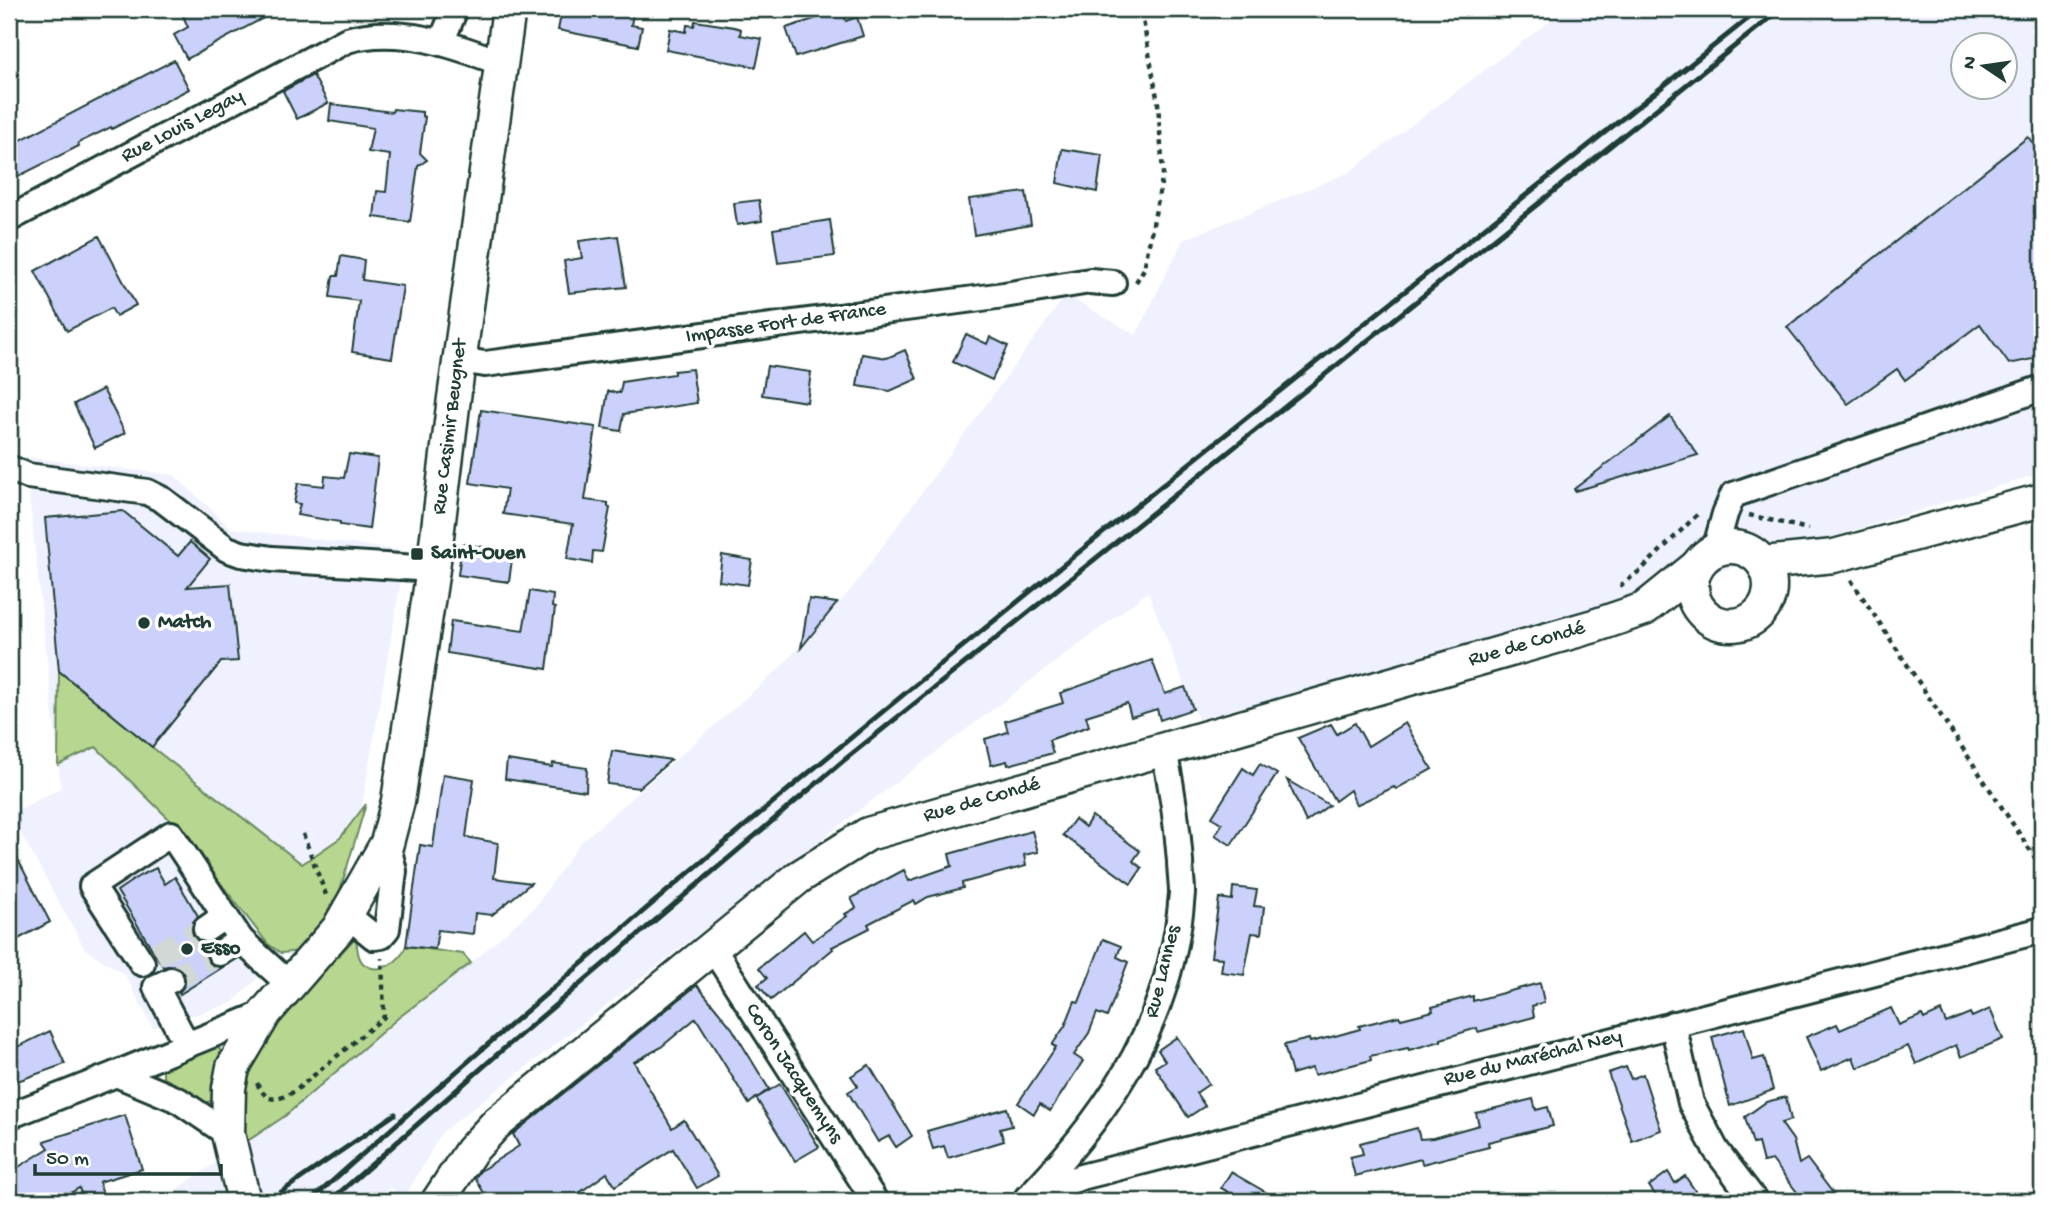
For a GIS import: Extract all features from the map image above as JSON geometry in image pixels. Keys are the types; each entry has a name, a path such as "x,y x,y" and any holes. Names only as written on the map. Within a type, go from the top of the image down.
{"main road":[{"name":"Rue Casimir Beugnet","path":"233,1067 265,1013 343,922 387,843 398,801 433,569 509,9"},
{"path":"1767,577 1827,544 2042,500"},
{"path":"1728,546 1742,548 1754,554 1767,577 1766,603 1759,613 1737,624 1725,625 1713,621 1696,603 1692,591 1706,558 1728,546"},
{"name":"Rue de Condé","path":"1644,609 1706,558"},
{"name":"Rue de Condé","path":"438,1201 471,1151 496,1124 799,877 868,834 1644,609 1703,613"},
{"path":"233,1067 229,1088 230,1140 244,1201"}],"street":[{"path":"441,43 455,9"},
{"name":"Rue Louis Legay","path":"9,219 347,40 395,35 441,43 501,63"},
{"name":"Impasse Fort de France","path":"460,360 485,364 990,297 1090,281 1113,283"},
{"path":"1706,558 1733,495 2042,388"},
{"path":"9,468 29,476 147,492 163,500 228,550 241,554 272,559 433,569"},
{"name":"Rue Lannes","path":"1029,1200 1096,1119 1142,1045 1160,1002 1172,958 1182,891 1177,811 1164,750"},
{"path":"187,1045 163,983 149,959 92,886 171,834 215,922 231,947 290,985"},
{"path":"343,922 374,937 381,936 387,929 394,871 387,843"},
{"name":"Rue du Maréchal Ney","path":"1029,1200 1081,1177 2042,930"},
{"name":"Coron Jacquemyns","path":"712,947 875,1201"},
{"path":"9,1116 265,1013"},
{"path":"1673,1024 1691,1103 1716,1150 1755,1201"},
{"path":"116,1074 178,1100 230,1140"}],"path":[{"path":"1113,283 1131,292 1144,269 1163,174 1157,103 1141,9"},
{"path":"1616,589 1642,569 1699,513 1745,515 1827,544 2042,868"},
{"path":"303,834 343,922"},
{"path":"233,1067 255,1077 262,1095 282,1098 295,1091 384,1017 381,936"}],"shaded area":[{"path":"1566,9 2042,9 2042,473 1399,669 1199,722 1148,592 442,1132 403,1200 391,1187 371,1201 159,1201 285,1116 398,1018 471,963 535,907 580,843 779,669 850,591 1066,295 1136,335 1183,240 1348,173"},
{"path":"25,457 174,475 231,528 406,551 355,846 312,927 232,1003 153,1028 125,975 85,949 10,814 61,788"}],"green space":[{"path":"59,671 302,864 340,838 366,804 338,897 326,920 302,951 281,953 268,944 175,825 96,747 58,765"},
{"path":"356,937 360,958 370,967 383,968 389,965 400,957 406,946 463,954 471,963 398,1018 285,1116 246,1142 243,1110 247,1084 256,1059 284,1015"},
{"path":"211,1047 220,1049 211,1101 205,1103 163,1077 163,1067"}],"building":[{"path":"198,9 280,9 187,59 174,35 188,27 183,16"},
{"path":"574,9 606,9 633,14 631,25 642,27 638,46 558,30 562,10 574,12"},
{"path":"842,10 846,21 857,17 863,36 796,57 786,28"},
{"path":"695,21 734,27 741,29 740,35 762,39 756,67 666,50 670,29 686,32 687,25 694,26"},
{"path":"174,60 189,89 112,129 111,127 78,143 79,146 9,181 9,146"},
{"path":"313,75 328,103 297,119 283,91"},
{"path":"331,104 392,112 393,109 422,112 425,117 420,153 427,160 418,166 410,222 374,217 377,191 386,192 390,155 368,152 373,128 329,121"},
{"path":"2028,137 2042,155 2042,357 2009,364 1980,324 1905,380 1897,369 1848,404 1787,327"},
{"path":"1062,149 1102,155 1097,192 1057,183"},
{"path":"1026,192 1031,225 974,235 969,199"},
{"path":"759,200 762,221 737,225 734,203"},
{"path":"830,220 835,256 778,263 773,229"},
{"path":"99,236 136,305 116,316 111,308 67,331 35,271"},
{"path":"618,236 626,287 569,293 564,261 582,258 579,241"},
{"path":"341,256 364,260 362,280 403,286 392,358 352,352 359,301 330,297 333,276 338,276"},
{"path":"966,334 987,344 990,337 1008,346 992,380 953,362"},
{"path":"905,350 917,379 890,391 857,386 862,354 887,358"},
{"path":"767,366 811,372 807,402 762,395"},
{"path":"692,369 697,403 624,414 621,431 602,428 608,391 620,393 622,382"},
{"path":"103,389 125,433 95,448 74,404"},
{"path":"481,410 596,427 585,500 608,503 610,508 602,552 593,551 592,563 567,559 573,524 503,514 507,489 470,483"},
{"path":"1670,416 1698,455 1575,491 1574,489"},
{"path":"349,454 378,458 369,529 297,515 300,504 294,503 298,483 324,486 325,476 344,478"},
{"name":"Match","path":"123,511 178,556 190,542 210,559 187,587 230,584 238,661 221,662 152,747 59,671 45,518"},
{"path":"462,544 513,551 509,582 458,575"},
{"path":"722,555 752,560 748,585 719,581"},
{"path":"530,591 553,595 552,607 555,608 547,669 447,653 451,621 523,631"},
{"path":"809,599 837,603 801,648"},
{"path":"1152,660 1165,694 1185,687 1193,709 1160,720 1157,709 1131,717 1127,703 1086,716 1089,726 1049,740 1053,753 1008,765 1007,761 991,765 985,739 1008,732 1005,721 1063,703 1060,693"},
{"path":"1355,723 1368,746 1405,723 1432,769 1396,789 1394,787 1356,805 1350,790 1335,801 1298,738 1331,724 1337,734"},
{"path":"612,751 671,760 639,788 607,784"},
{"path":"507,760 552,767 553,763 587,768 586,791 505,779"},
{"path":"1260,764 1277,774 1231,845 1215,835 1222,824 1212,817 1243,768 1253,775"},
{"path":"443,774 474,779 466,837 498,843 494,878 531,883 492,915 475,913 473,934 438,930 435,949 406,946 420,845 433,847"},
{"path":"1287,780 1329,805 1306,822"},
{"path":"1092,816 1140,851 1133,861 1142,868 1131,884 1063,835 1075,819 1085,827"},
{"path":"1032,831 1038,852 1024,855 1026,866 962,883 963,888 928,897 916,904 914,900 868,924 870,928 832,947 833,949 771,1000 758,985 767,978 759,968 804,931 812,941 847,916 845,914 856,908 851,898 904,870 909,881 952,866 949,854"},
{"path":"9,842 50,922 9,944"},
{"path":"156,868 165,884 175,877 198,916 192,923 193,937 200,943 209,943 205,953 207,960 214,966 223,967 180,994 186,982 184,973 173,965 163,967 117,891"},
{"path":"1233,887 1257,890 1254,906 1264,907 1261,934 1252,933 1244,975 1221,972 1223,958 1211,957 1219,898 1232,900"},
{"path":"1103,939 1121,946 1117,957 1128,962 1107,1017 1097,1013 1089,1033 1074,1055 1083,1061 1050,1111 1040,1104 1034,1114 1018,1103 1056,1047 1052,1045 1065,1026 1075,1001 1079,1002"},
{"path":"1540,983 1544,1002 1532,1006 1534,1017 1478,1032 1477,1028 1409,1050 1408,1048 1370,1056 1371,1060 1314,1075 1312,1068 1292,1074 1284,1045 1335,1036 1360,1029 1359,1026 1433,1011 1432,1007 1473,996 1473,1001"},
{"path":"697,985 732,1028 769,1089 757,1098 780,1084 819,1147 795,1161 756,1098 749,1104 696,1018 660,1048 634,1062 672,1128 684,1120 718,1176 697,1188 673,1149 615,1186 607,1173 568,1201 489,1201 475,1178 480,1171 519,1146 513,1134"},
{"path":"1891,1008 1899,1025 1922,1015 1924,1019 1941,1011 1946,1023 1970,1013 1972,1017 1990,1009 2003,1039 1961,1057 1956,1045 1916,1064 1908,1046 1857,1068 1853,1057 1821,1071 1806,1037 1837,1024 1840,1030"},
{"path":"1744,1028 1753,1060 1764,1057 1773,1090 1730,1106 1712,1037"},
{"path":"50,1031 65,1064 9,1084 9,1051"},
{"path":"1177,1037 1209,1084 1196,1093 1205,1106 1188,1117 1155,1067 1165,1061 1158,1050"},
{"path":"869,1065 912,1136 896,1147 889,1136 878,1142 848,1092 858,1086 851,1076"},
{"path":"1626,1067 1631,1079 1643,1074 1661,1130 1632,1141 1608,1073"},
{"path":"1786,1097 1791,1120 1781,1123 1793,1140 1799,1164 1807,1159 1839,1201 1804,1201 1772,1160 1763,1162 1758,1143 1753,1144 1745,1117 1766,1102"},
{"path":"1533,1099 1536,1110 1548,1107 1553,1126 1488,1142 1489,1147 1422,1164 1421,1159 1355,1176 1350,1157 1363,1154 1360,1143 1417,1128 1420,1139 1433,1138 1479,1125 1476,1113"},
{"path":"1007,1108 1012,1126 1000,1129 1004,1141 948,1158 944,1146 933,1149 927,1131"},
{"path":"125,1115 142,1169 99,1182 105,1201 84,1201 79,1188 57,1201 9,1201 9,1173 49,1148 44,1141"},
{"path":"1231,1172 1281,1201 1228,1201 1232,1194 1221,1188"},
{"path":"1668,1172 1675,1183 1685,1176 1702,1201 1648,1201 1656,1196 1649,1186"}],"tunnel":[{"path":"156,955 206,929"},
{"path":"171,980 220,953"}],"railway":[{"path":"310,1201 664,893 1026,594 1760,9"},
{"path":"330,1201 500,1052 843,761 1781,9"},
{"path":"268,1201 395,1114"}],"place":[{"name":"Saint-Ouen","path":"417,554"},
{"name":"Match","path":"144,623"},
{"name":"Esso","path":"187,949"}]}
